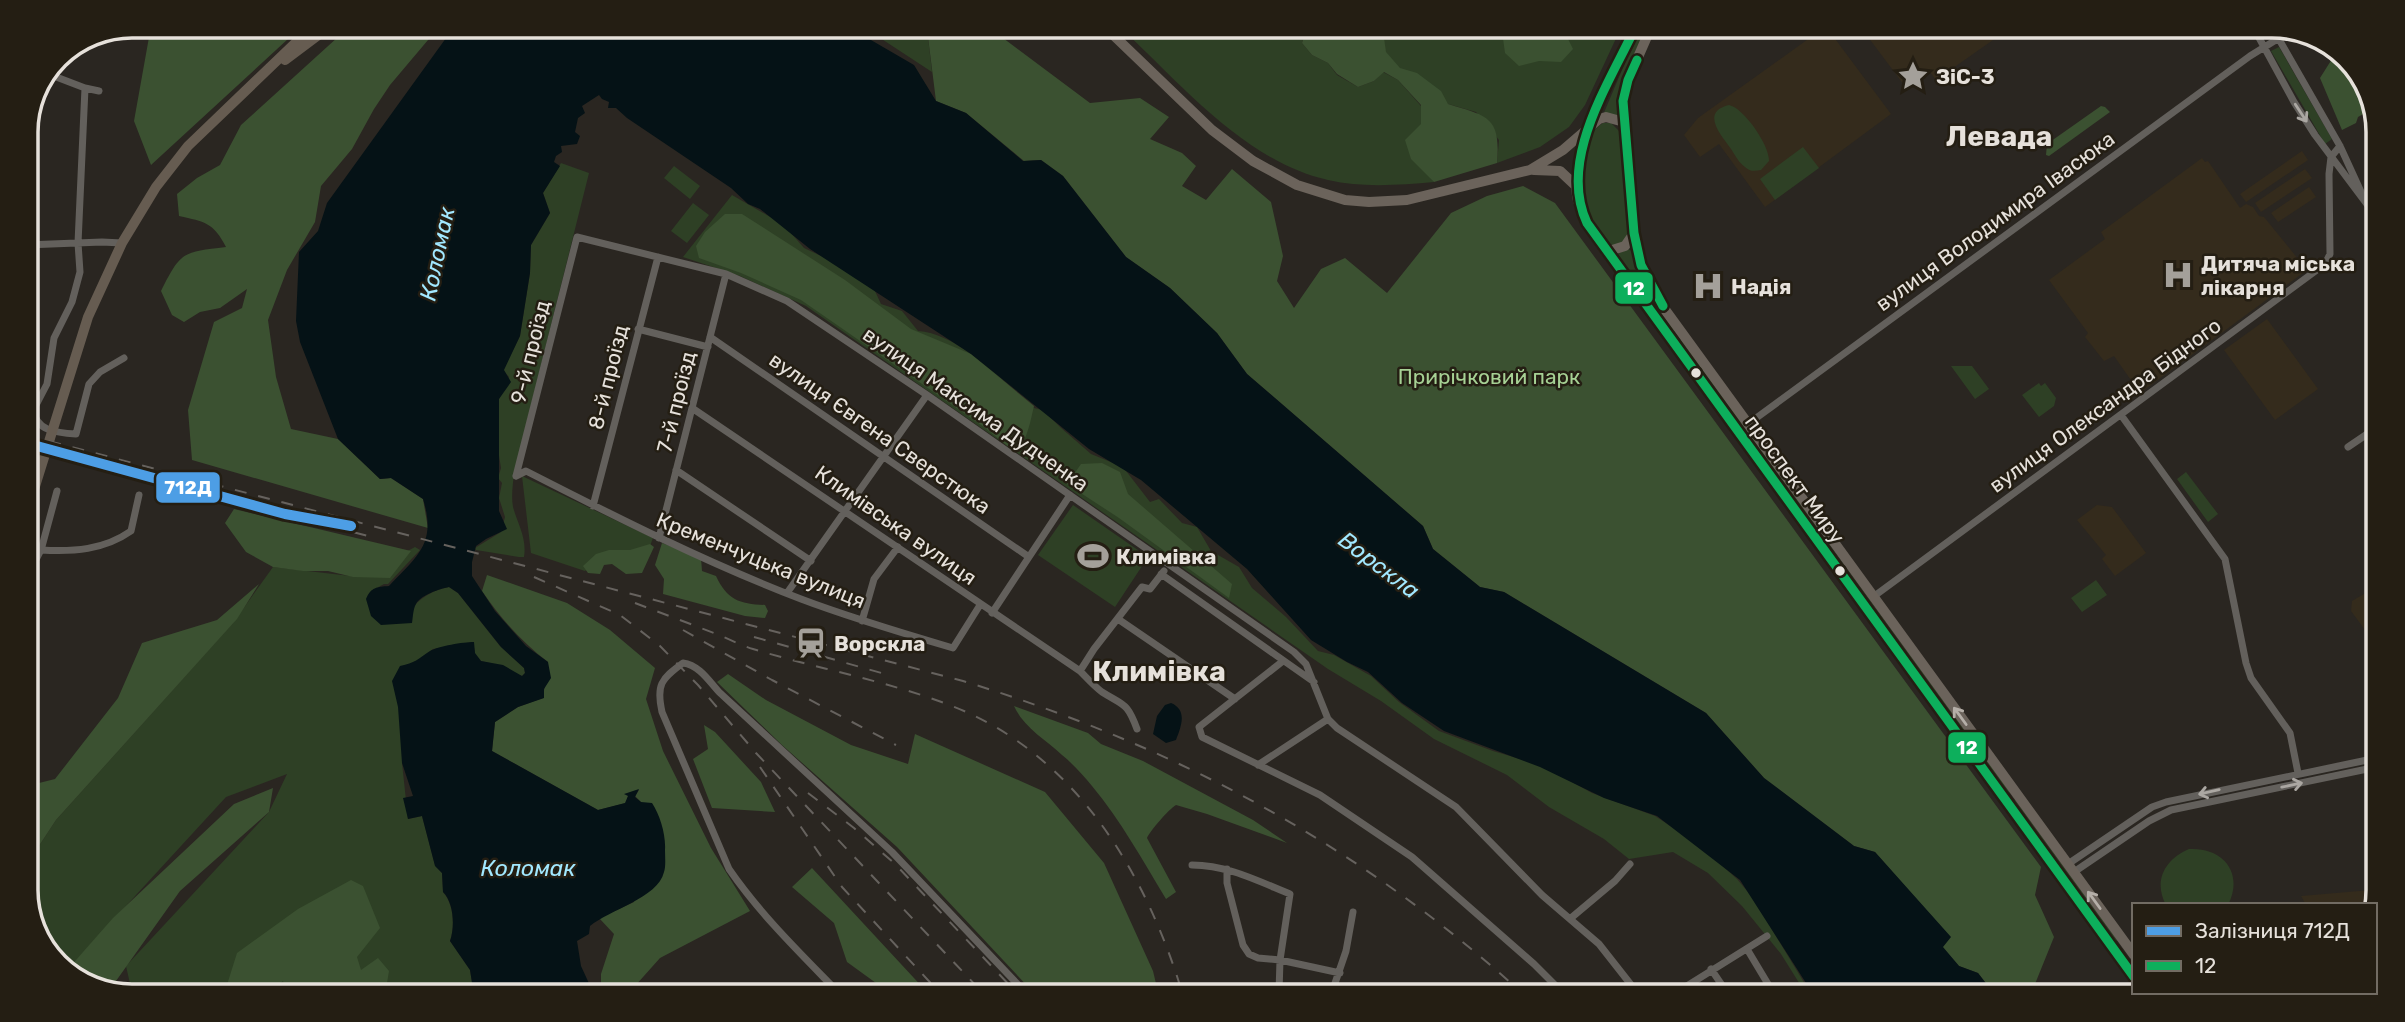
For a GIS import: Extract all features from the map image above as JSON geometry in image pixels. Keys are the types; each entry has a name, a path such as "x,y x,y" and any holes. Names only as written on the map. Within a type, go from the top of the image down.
{"highway":[{"path":"39,473 88,317 122,243 156,187 188,146 300,38"},
{"path":"241,94 315,38"}],"main road":[{"path":"1116,38 1233,146 1273,174 1320,194 1368,202 1407,200 1530,170 1551,169 1560,171 1576,186"},
{"name":"проспект Миру","path":"1630,38 1584,137 1579,156 1576,186 1584,218 1606,252 2132,974"},
{"name":"проспект Миру","path":"1646,38 1628,80 1623,101 1634,233 1644,270 1666,311 1681,332 2132,952"},
{"path":"1530,170 1563,150 1592,123 1606,117 1624,122"},
{"path":"1606,252 1625,246 1634,233"},
{"path":"1670,339 1681,332"},
{"path":"1812,535 1823,527"},
{"path":"2007,801 2017,794"},
{"path":"2113,950 2124,942"}],"street":[{"path":"2259,38 2294,102 2366,205"},
{"name":"вулиця Володимира Івасюка","path":"1748,424 2274,38"},
{"path":"2279,39 2340,146 2366,205"},
{"path":"57,77 99,91"},
{"path":"39,399 47,384 54,338 77,287 80,272 78,243 85,88"},
{"path":"2331,157 2340,146"},
{"name":"вулиця Олександра Бідного","path":"1874,597 2325,264 2330,254 2331,157"},
{"name":"вулиця Максима Дудченка","path":"577,237 726,274 787,301 927,395 1294,652 1306,664 1328,719"},
{"name":"9-й проїзд","path":"516,476 577,237"},
{"path":"39,244 122,243"},
{"name":"8-й проїзд","path":"593,506 659,257"},
{"name":"7-й проїзд","path":"659,538 726,274"},
{"path":"638,329 708,347"},
{"name":"вулиця Євгена Сверстюка","path":"710,337 1029,558"},
{"path":"39,423 42,427 76,434 89,384 100,372 124,358"},
{"path":"788,593 927,395"},
{"name":"Климівська вулиця","path":"692,408 1080,671"},
{"path":"2121,415 2225,559 2251,678 2290,733 2298,774"},
{"path":"2348,447 2366,435"},
{"path":"676,470 811,561"},
{"name":"Кременчуцька вулиця","path":"516,476 526,471 659,538 788,593 862,621 953,648 980,605"},
{"path":"39,554 57,491"},
{"path":"41,550 87,550 121,539 131,531 139,495"},
{"path":"992,613 1070,495"},
{"path":"862,621 874,579 898,547"},
{"path":"1137,729 1123,703 1100,691 1080,671 1142,587 1150,589 1168,565"},
{"path":"1161,574 1314,682"},
{"path":"1118,619 1235,699"},
{"path":"1283,661 1199,727 1202,737 1320,795 1412,857 1554,984"},
{"path":"829,984 776,928 743,890 729,869 662,712 658,694 662,683 683,663 699,670 719,692 892,852 1017,984"},
{"path":"1258,765 1328,719 1337,728 1456,807 1542,895 1599,944 1631,984"},
{"path":"2071,868 2152,807 2239,785 2366,760"},
{"path":"2071,868 2161,814 2366,769"},
{"path":"2239,785 2241,796"},
{"path":"1571,918 1615,881 1630,864"},
{"path":"1192,865 1211,865 1227,869 1290,894 1280,960 1279,984"},
{"path":"1227,869 1227,883 1243,945 1249,954 1340,973"},
{"path":"1335,984 1353,912"},
{"path":"1688,984 1767,936"},
{"path":"1747,949 1768,984"},
{"path":"1711,969 1721,984"}],"shaded area":[{"path":"1810,38 1834,38 1891,114 1765,207 1719,144 1700,157 1684,135 1698,118"},
{"path":"1869,38 1996,38 1936,80 1930,72 1907,89"},
{"path":"2302,151 2308,160 2246,202 2240,194"},
{"name":"Дитяча міська лікарня","path":"2202,158 2205,162 2208,161 2240,208 2246,204 2253,207 2259,216 2264,217 2307,270 2140,393 2114,356 2104,361 2085,337 2088,333 2049,280 2105,239 2101,232"},
{"path":"2305,169 2312,178 2261,212 2255,203"},
{"path":"2309,187 2316,197 2278,222 2271,213"},
{"path":"2267,319 2318,389 2275,420 2224,350"},
{"path":"2097,505 2112,507 2146,553 2115,576 2102,559 2106,555 2077,520"},
{"path":"2366,593 2366,631 2351,611 2352,601"},
{"path":"2366,890 2365,903 2305,903 2301,896"}],"green space":[{"path":"149,38 289,38 151,165 134,121"},
{"path":"337,38 430,38 390,85 352,149 321,186 315,222 287,270 268,320 276,377 291,429 338,439 380,479 391,478 423,499 428,528 192,460 188,410 214,322 242,308 247,289 220,308 200,312 184,322 172,315 161,291 174,268 185,256 201,250 226,247 217,232 207,224 179,216 177,194 220,165 241,125"},
{"path":"880,38 928,38 932,72"},
{"name":"Прирічковий парк","path":"928,38 1003,38 1090,103 1140,98 1169,117 1150,139 1182,153 1196,166 1182,186 1206,200 1232,169 1271,202 1283,256 1277,281 1294,308 1321,269 1345,258 1387,293 1451,213 1487,196 1523,186 1555,203 2041,867 2035,895 2054,937 2035,984 1986,984 1978,973 1959,966 1942,947 1950,937 1875,852 1854,846 1764,778 1706,713 1504,592 1480,587 1433,549 1423,526 1247,374 1217,333 1170,288 1126,257 1063,176 1041,160 1024,161 966,113 936,101"},
{"path":"1131,38 1304,38 1302,43 1312,55 1328,63 1337,75 1358,87 1374,81 1383,72 1398,80 1421,106 1427,173 1434,182 1354,184 1298,171 1242,139"},
{"path":"1304,38 1384,38 1386,52 1400,68 1417,73 1441,91 1448,104 1473,112 1489,121 1497,136 1497,163 1434,182 1411,159 1405,140 1421,124 1421,105 1398,80 1384,72 1374,81 1358,87 1337,74 1328,63 1312,55 1302,43"},
{"path":"1358,38 1616,38 1585,105 1569,127 1540,147 1497,163 1499,140 1476,112 1448,104"},
{"path":"1503,38 1568,38 1573,49 1561,62 1539,61 1519,66 1505,53"},
{"path":"1635,38 1641,38 1623,79 1617,117 1603,115"},
{"path":"2279,47 2332,139 2325,144 2271,51"},
{"path":"2332,59 2347,75 2364,113 2358,117 2356,123 2342,130 2320,78"},
{"path":"1729,105 1749,120 1761,137 1769,161 1761,170 1747,169 1718,131 1714,118 1716,113 1720,108"},
{"path":"2101,106 2110,112 2049,156 2046,155 2047,144"},
{"path":"1603,123 1611,123 1619,131 1629,232 1627,240 1616,246 1604,240 1594,226 1584,207 1581,190 1581,168 1586,146 1590,137"},
{"path":"1803,147 1819,168 1775,200 1760,179"},
{"path":"561,163 589,173 514,473 513,507 524,544 524,557 519,557 475,548 501,532 505,517 499,498 502,483 498,478 501,468 498,449 499,399 509,377 503,370 520,336 530,273 531,245 550,213 543,193"},
{"path":"674,166 700,186 690,199 664,178"},
{"path":"732,195 784,225 804,248 836,263 874,289 881,304 902,311 918,331 949,340 965,350 1034,408 1043,410 1091,454 1123,467 1150,502 1159,499 1182,523 1197,527 1211,551 1239,567 1252,588 1286,617 1318,651 1334,655 1371,676 1399,702 1439,731 1541,765 1592,793 1655,816 1698,844 1737,879 1753,898 1805,984 1800,984 1781,954 1742,906 1708,873 1673,852 1629,859 1604,839 1549,807 1507,775 1434,739 1381,701 1328,669 806,306 740,276 683,257"},
{"path":"693,203 709,215 687,243 671,231"},
{"path":"725,214 742,214 845,280 911,329 971,354 1034,406 1023,442 1015,452 984,427 801,300 741,273 699,258 696,246 705,232"},
{"path":"1628,249 1632,251 1649,293 1675,331 1671,332 1616,257"},
{"path":"1677,340 1682,340 1817,527 1814,530"},
{"path":"1951,366 1972,366 1989,389 1975,399"},
{"path":"2039,383 2041,386 2045,383 2056,398 2054,406 2039,417 2022,395"},
{"path":"1102,463 1120,472 1128,494 1232,584 1229,598 1119,518 1067,484 1081,464"},
{"path":"2186,472 2218,514 2208,522 2177,479"},
{"path":"522,476 653,538 645,559 602,557 585,571 531,553"},
{"name":"Климівка","path":"1073,505 1148,557 1115,607 1038,555"},
{"path":"234,509 411,551 390,578 353,577 328,571 273,567 246,552 225,523"},
{"path":"1822,535 2010,792 2007,794 1818,536"},
{"path":"662,543 701,558 702,571 716,576 725,591 735,599 765,605 768,611 765,618 745,616 663,594 664,579 655,565"},
{"path":"650,544 654,547 642,573 626,574 612,564 604,565 600,574 588,573 583,566 596,554 609,550 630,550"},
{"path":"415,547 420,550 388,584 371,591 415,605 430,593 449,587 458,593 500,646 524,668 525,673 522,676 481,661 475,654 473,642 433,649 416,662 402,763 408,819 422,816 435,865 442,873 443,892 451,909 453,929 450,941 470,970 472,984 130,984 126,966 269,812 287,774 226,797 74,963 54,942 40,907 39,846 56,820 233,623 273,567 359,577"},
{"path":"487,575 567,603 610,630 655,668 646,699 663,751 711,848 750,911 660,958 637,984 601,984 601,974 614,934 599,918 634,902 641,802 635,796 639,790 628,796 626,803 598,810 492,751 495,722 518,707 543,698 548,662 512,630 482,591"},
{"path":"2096,580 2107,595 2082,612 2071,598"},
{"path":"259,584 237,619 56,820 39,846 39,783 55,779 118,698 142,643 217,620"},
{"path":"728,674 766,700 851,745 908,764 915,734 1045,792 1104,863 1153,971 1156,984 1025,984 897,847 782,745 717,682"},
{"path":"1014,706 1088,733 1101,744 1143,761 1253,820 1287,843 1176,805 1160,820 1147,838 1176,892 1166,899 1103,799 1074,766 1029,727"},
{"path":"704,725 715,732 761,782 775,812 712,808 693,759 708,749"},
{"path":"273,788 269,812 180,891 115,982 86,971 74,963 113,918 234,804"},
{"path":"2015,800 2117,940 2115,942 2013,803"},
{"path":"2189,849 2201,850 2221,858 2228,865 2234,883 2229,903 2165,903 2161,879 2168,865"},
{"path":"812,868 920,984 877,984 847,962 834,923 792,887"},
{"path":"351,880 363,886 380,928 357,957 361,970 378,958 389,971 387,984 284,984 283,981 279,984 227,984 237,953 298,909"}],"water":[{"name":"Коломак","path":"446,38 868,38 914,65 936,101 966,113 1023,161 1041,160 1063,176 1126,257 1170,288 1217,333 1247,374 1423,526 1433,549 1480,587 1504,592 1706,713 1764,778 1854,846 1875,852 1951,937 1943,947 1959,966 1978,973 1986,984 1807,984 1740,880 1657,816 1604,798 1540,767 1444,731 1402,703 1368,672 1311,640 1247,569 1141,480 1089,449 971,354 810,249 760,209 748,204 731,188 616,108 608,108 609,102 599,95 582,106 585,113 578,118 575,132 580,136 577,144 561,146 562,152 556,156 554,162 560,166 543,193 550,213 531,245 530,273 520,336 504,370 511,382 499,399 499,511 507,529 476,546 472,576 495,611 526,646 548,662 551,678 544,689 544,698 518,707 495,722 492,751 598,810 625,803 628,796 624,794 639,789 635,797 641,802 652,803 660,819 665,838 665,867 660,881 653,889 598,920 590,926 589,934 577,941 581,966 589,984 472,984 470,970 450,941 453,929 451,909 443,892 442,873 435,866 422,816 408,819 403,798 413,796 402,763 398,707 392,681 400,666 413,662 434,649 474,642 475,653 481,661 503,665 522,676 525,673 524,668 501,647 458,593 449,587 418,601 412,623 381,625 371,616 366,599 372,590 389,586 416,557 426,538 427,514 423,499 391,478 380,479 338,439 300,342 296,321 299,252 318,231 327,203"},
{"path":"1171,703 1180,710 1182,719 1176,740 1166,743 1153,734 1157,716 1165,705"}],"railway":[{"path":"39,438 963,681 1041,707 1117,736 1190,769 1329,846 1460,939 1512,984"},
{"path":"285,514 368,536"},
{"path":"534,577 620,615 660,646 698,685 756,753 974,984"},
{"path":"635,603 753,649 903,689 952,706 996,727 1035,754 1069,786 1099,822 1125,861 1148,903 1179,984"},
{"path":"683,630 896,745"},
{"path":"754,637 885,674"},
{"path":"760,767 842,887 932,984"},
{"path":"808,793 895,864 1008,984"}],"rail line":[{"name":"712Д","path":"39,447 285,514 351,526"}],"transit line":[{"name":"12","path":"1630,38 1599,100 1582,150 1578,175 1580,199 1587,223 2132,974"},
{"name":"12","path":"1637,60 1623,101 1634,233 1641,265 1663,306"}],"place":[{"name":"ЗіС-3","path":"1913,76"},
{"name":"Дитяча міська лікарня","path":"2178,275"},
{"name":"Надія","path":"1708,286"},
{"name":"Климівка","path":"1093,556"},
{"name":"Ворскла","path":"811,643"}],"district":[{"name":"Левада","path":"1999,136"},
{"name":"Климівка","path":"1159,671"}]}
